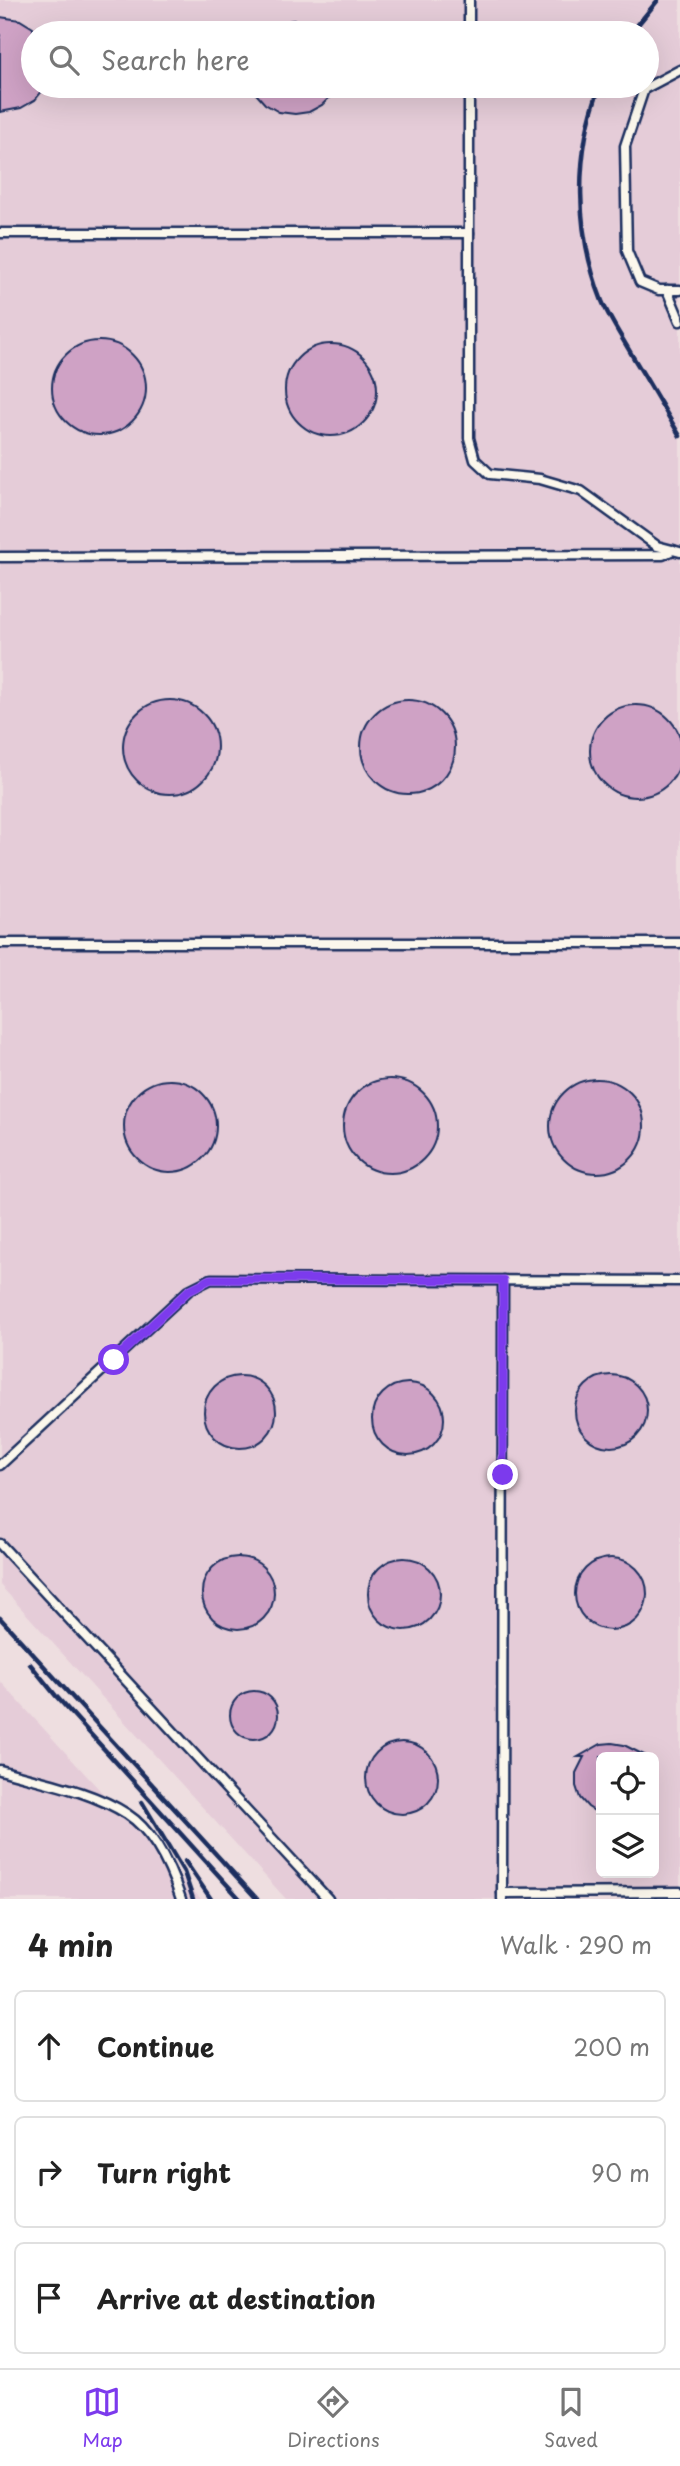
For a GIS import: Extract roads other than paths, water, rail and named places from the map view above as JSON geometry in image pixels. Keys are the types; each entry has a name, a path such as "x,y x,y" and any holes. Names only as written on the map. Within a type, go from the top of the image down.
{"lane":[{"path":"470,0 470,21"},
{"path":"659,81 680,70"},
{"path":"470,98 470,438 475,460 490,474 540,479 581,491 657,546 677,551"},
{"path":"641,98 625,146 627,251 640,282 659,290 680,290"},
{"path":"0,233 470,233"},
{"path":"667,290 680,321"},
{"path":"0,557 663,555 677,551"},
{"path":"0,943 680,943"},
{"path":"0,1465 189,1290 211,1279 680,1281"},
{"path":"503,1280 502,1896 680,1892"},
{"path":"0,1544 328,1899"},
{"path":"0,1770 92,1797 128,1814 162,1853 181,1899"}],"railway":[{"path":"641,21 658,0"},
{"path":"596,98 586,139 581,194 593,275 605,308 680,436"},
{"path":"0,1618 257,1899"},
{"path":"30,1664 240,1899"},
{"path":"142,1802 184,1872 193,1899"},
{"path":"185,1861 211,1899"}]}
